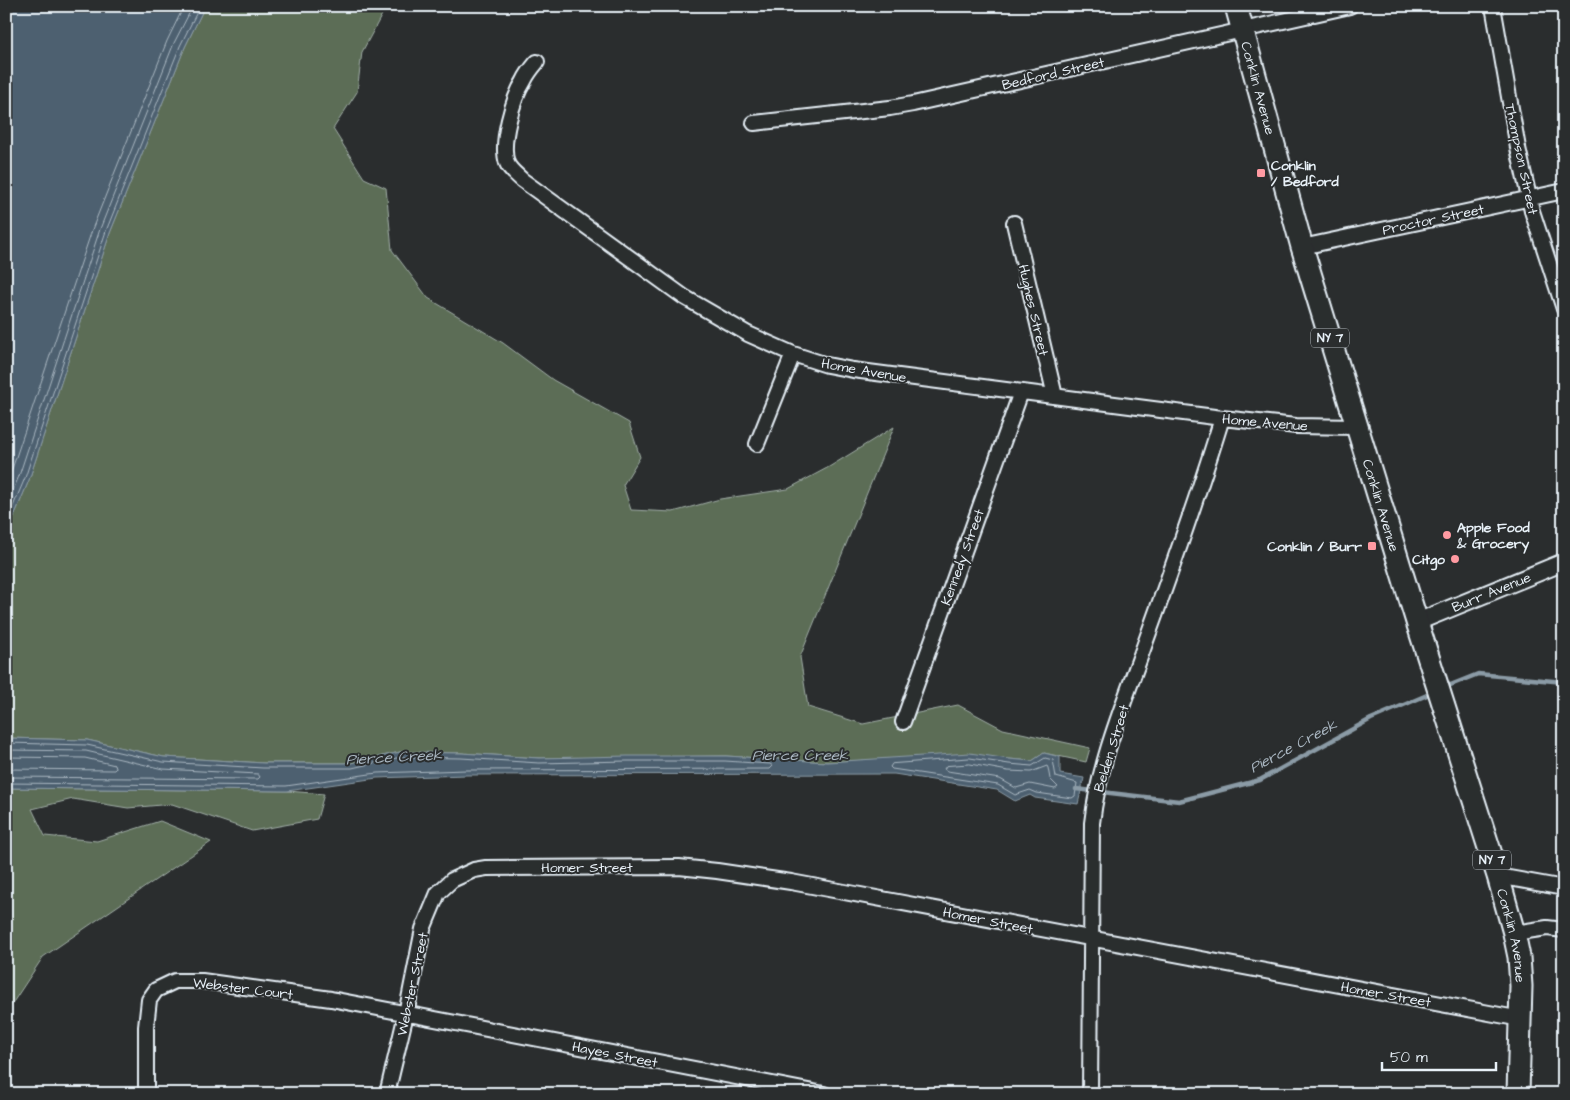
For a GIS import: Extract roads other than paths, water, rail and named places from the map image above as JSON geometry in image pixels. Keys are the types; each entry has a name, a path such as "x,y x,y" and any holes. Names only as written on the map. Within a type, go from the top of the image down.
{"main road":[{"name":"Conklin Avenue","path":"1236,6 1302,247 1417,622 1498,876 1514,933 1520,966 1521,1019 1518,1094"}],"street":[{"name":"Bedford Street","path":"754,123 890,108 1350,6"},
{"name":"Thompson Street","path":"1493,6 1529,199 1564,309"},
{"name":"Home Avenue","path":"537,62 523,81 516,97 506,136 507,164 522,180 684,297 748,334 793,354 827,365 853,370 1222,418 1296,426 1357,427"},
{"name":"Proctor Street","path":"1302,247 1564,191"},
{"name":"Hughes Street","path":"1014,223 1055,396"},
{"path":"756,444 793,354"},
{"name":"Kennedy Street","path":"903,722 1021,392"},
{"name":"Belden Street","path":"1090,1094 1092,823 1094,804 1102,765 1199,494 1222,418"},
{"name":"Burr Avenue","path":"1417,622 1564,562"},
{"name":"Homer Street","path":"452,880 474,870 486,868 679,867 717,871 791,882 1521,1019"},
{"path":"1498,876 1564,888"},
{"name":"Webster Street","path":"387,1094 406,1014 423,929 438,893 452,880"},
{"path":"1514,933 1547,928 1564,930"},
{"name":"Webster Court","path":"146,1094 146,1027 149,1000 156,990 175,981 202,981 332,999 406,1014"},
{"name":"Hayes Street","path":"406,1014 782,1090 824,1094"}],"water":[{"path":"6,6 205,6 185,47 110,233 29,480 6,536"},
{"path":"6,738 87,740 164,757 264,763 352,763 400,752 461,753 539,758 726,756 827,762 970,753 1032,761 1044,753 1060,757 1060,774 1084,778 1078,804 1035,798 1030,795 1015,801 997,790 894,774 466,775 377,778 287,791 6,788"}],"waterway":[{"name":"Pierce Creek","path":"1443,688 1478,674 1564,682"},
{"name":"Pierce Creek","path":"1076,789 1179,801 1260,780 1371,719 1434,692"}],"place":[{"name":"Conklin / Bedford","path":"1261,173"},
{"name":"Apple Food & Grocery","path":"1447,535"},
{"name":"Conklin / Burr","path":"1372,546"},
{"name":"Citgo","path":"1455,559"}]}
